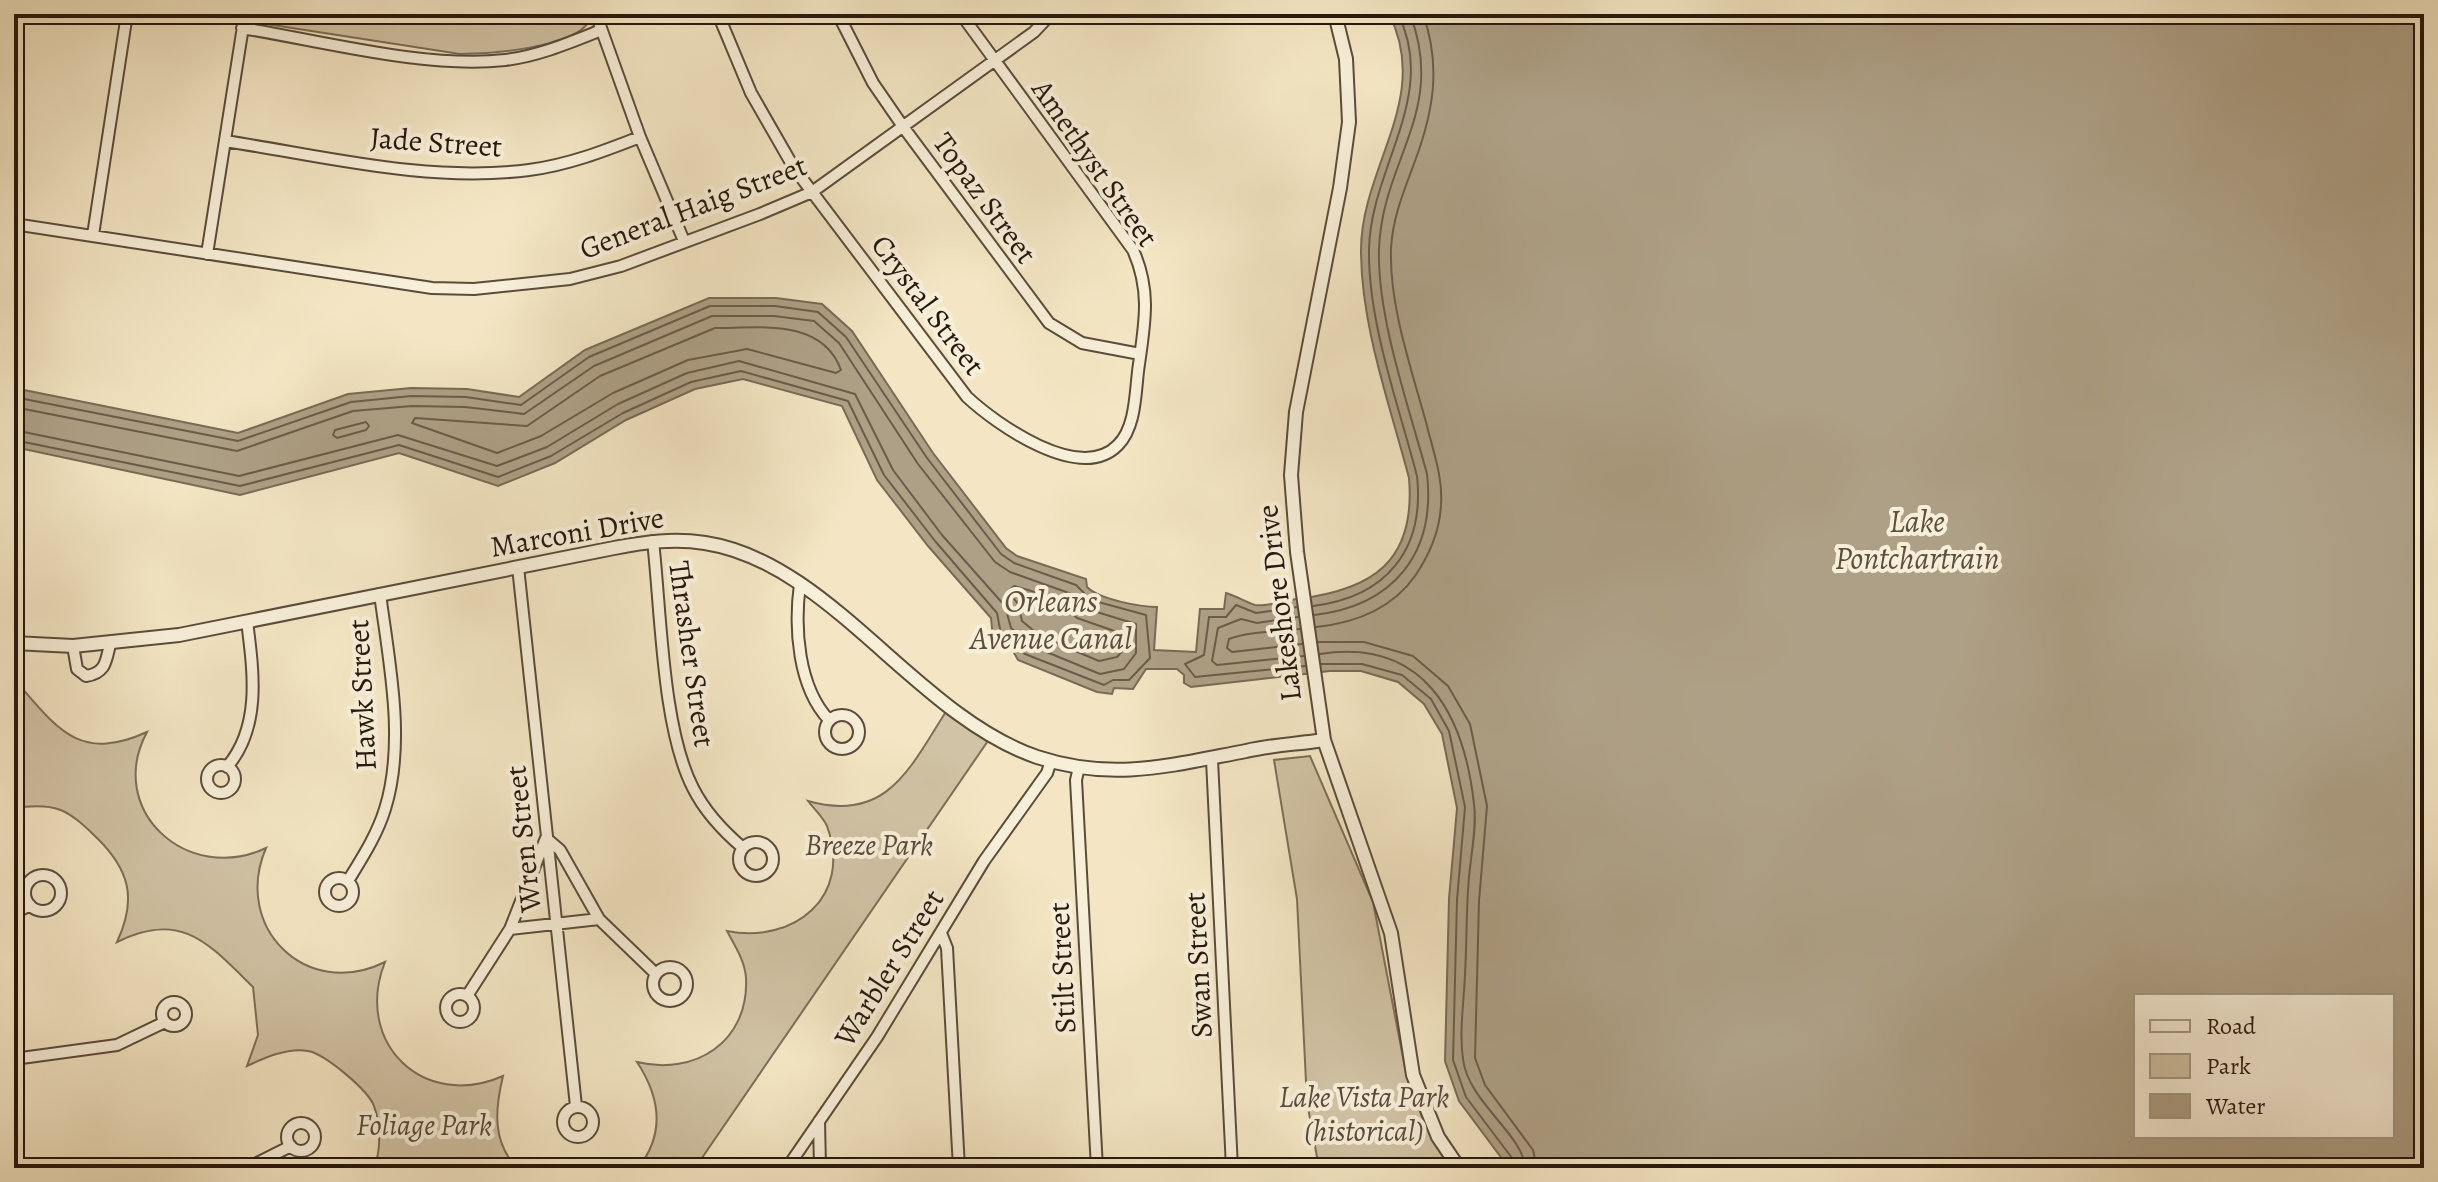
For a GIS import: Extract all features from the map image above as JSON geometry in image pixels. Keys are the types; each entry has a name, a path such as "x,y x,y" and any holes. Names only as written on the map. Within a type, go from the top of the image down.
{"street":[{"path":"93,235 127,14"},
{"path":"207,254 245,14"},
{"path":"596,14 599,31 640,137 684,241"},
{"name":"Crystal Street","path":"718,14 751,93 790,161 941,366 990,418 1012,433 1071,455 1091,457 1108,453 1118,445 1130,425 1140,354"},
{"name":"Topaz Street","path":"838,14 873,83 1049,323 1082,343 1140,354"},
{"name":"Amethyst Street","path":"961,14 1133,250 1143,275 1147,301 1140,354"},
{"name":"General Haig Street","path":"14,224 391,284 474,289 570,279 621,266 812,192 1034,32 1051,14"},
{"name":"Lakeshore Drive","path":"1335,14 1346,59 1349,122 1340,188 1296,412 1291,475 1303,592 1324,740 1391,933 1416,1084 1438,1137 1459,1168"},
{"path":"242,28 421,57 484,61 545,51 599,31"},
{"name":"Jade Street","path":"225,141 412,170 474,174 556,165 640,137"},
{"name":"Marconi Drive","path":"14,643 73,646 179,635 653,541 724,546 759,558 800,584 949,707 992,735 1051,761 1079,767 1144,771 1324,740"},
{"name":"Thrasher Street","path":"653,541 677,748 699,800 710,816 743,848"},
{"name":"Wren Street","path":"518,567 576,1106"},
{"path":"800,584 799,624 807,685 813,700 829,720"},
{"name":"Hawk Street","path":"348,881 377,831 391,779 392,684 380,594"},
{"path":"227,767 244,737 252,705 254,680 247,621"},
{"path":"73,646 77,669 86,676 97,674 105,667 110,644"},
{"name":"Swan Street","path":"1212,760 1232,1168"},
{"name":"Warbler Street","path":"787,1168 877,1037 984,861 1047,773 1051,761"},
{"name":"Stilt Street","path":"1079,767 1076,780 1097,1168"},
{"path":"467,996 510,929 546,838 560,850 599,919 656,974"},
{"path":"14,914 30,905"},
{"path":"510,929 557,927 599,919"},
{"path":"941,933 947,948 959,1168"},
{"path":"14,1059 117,1045 165,1022"},
{"path":"818,1119 820,1168"},
{"path":"247,1168 291,1146"}],"green space":[{"path":"252,14 587,14 589,21 567,38 530,48 460,54 260,23"},
{"name":"Foliage Park","path":"14,679 57,725 71,736 86,742 103,744 123,741 147,732 137,761 137,788 145,813 161,833 183,848 208,856 236,857 266,848 258,877 259,905 268,929 283,949 304,964 328,972 356,972 385,962 378,992 379,1019 387,1043 402,1062 423,1077 447,1084 474,1084 503,1076 497,1113 499,1136 517,1168 374,1168 379,1129 374,1106 364,1091 345,1074 325,1059 300,1050 276,1054 247,1066 258,1035 253,987 222,957 192,936 177,931 159,929 117,942 127,912 127,886 123,873 107,849 77,820 60,810 40,806 14,808"},
{"name":"Breeze Park","path":"949,707 992,735 695,1168 638,1168 653,1142 657,1115 651,1088 637,1062 679,1064 714,1049 728,1036 745,1001 744,966 727,931 752,933 775,930 795,922 812,910 824,894 832,874 833,851 827,826 808,801 836,806 859,804 878,797 909,768"},
{"name":"Lake Vista Park (historical)","path":"1310,756 1373,902 1406,1073 1426,1127 1451,1168 1319,1168 1307,1102 1297,899 1274,760"}],"water":[{"name":"Lake Pontchartrain","path":"1389,14 2424,14 2424,1168 1509,1168 1459,1101 1445,1061 1449,899 1457,808 1442,734 1424,704 1398,682 1361,671 1330,671 1191,687 1184,683 1184,675 1177,669 1146,669 1133,689 1114,688 1112,694 1097,692 1018,660 1013,651 993,638 991,618 928,546 877,480 842,406 743,379 695,389 626,420 555,463 498,486 399,453 240,495 14,447 14,388 238,433 348,394 411,388 467,389 519,397 585,350 709,298 776,298 822,304 852,331 933,453 1006,548 1017,556 1086,579 1087,587 1101,596 1157,607 1154,650 1196,652 1200,609 1224,609 1226,593 1252,604 1270,605 1348,588 1368,579 1384,566 1397,550 1405,531 1409,478 1371,337 1361,250 1364,219 1399,104 1403,75 1400,45"}],"water label":[{"name":"Orleans Avenue Canal","path":"1051,620"}]}
